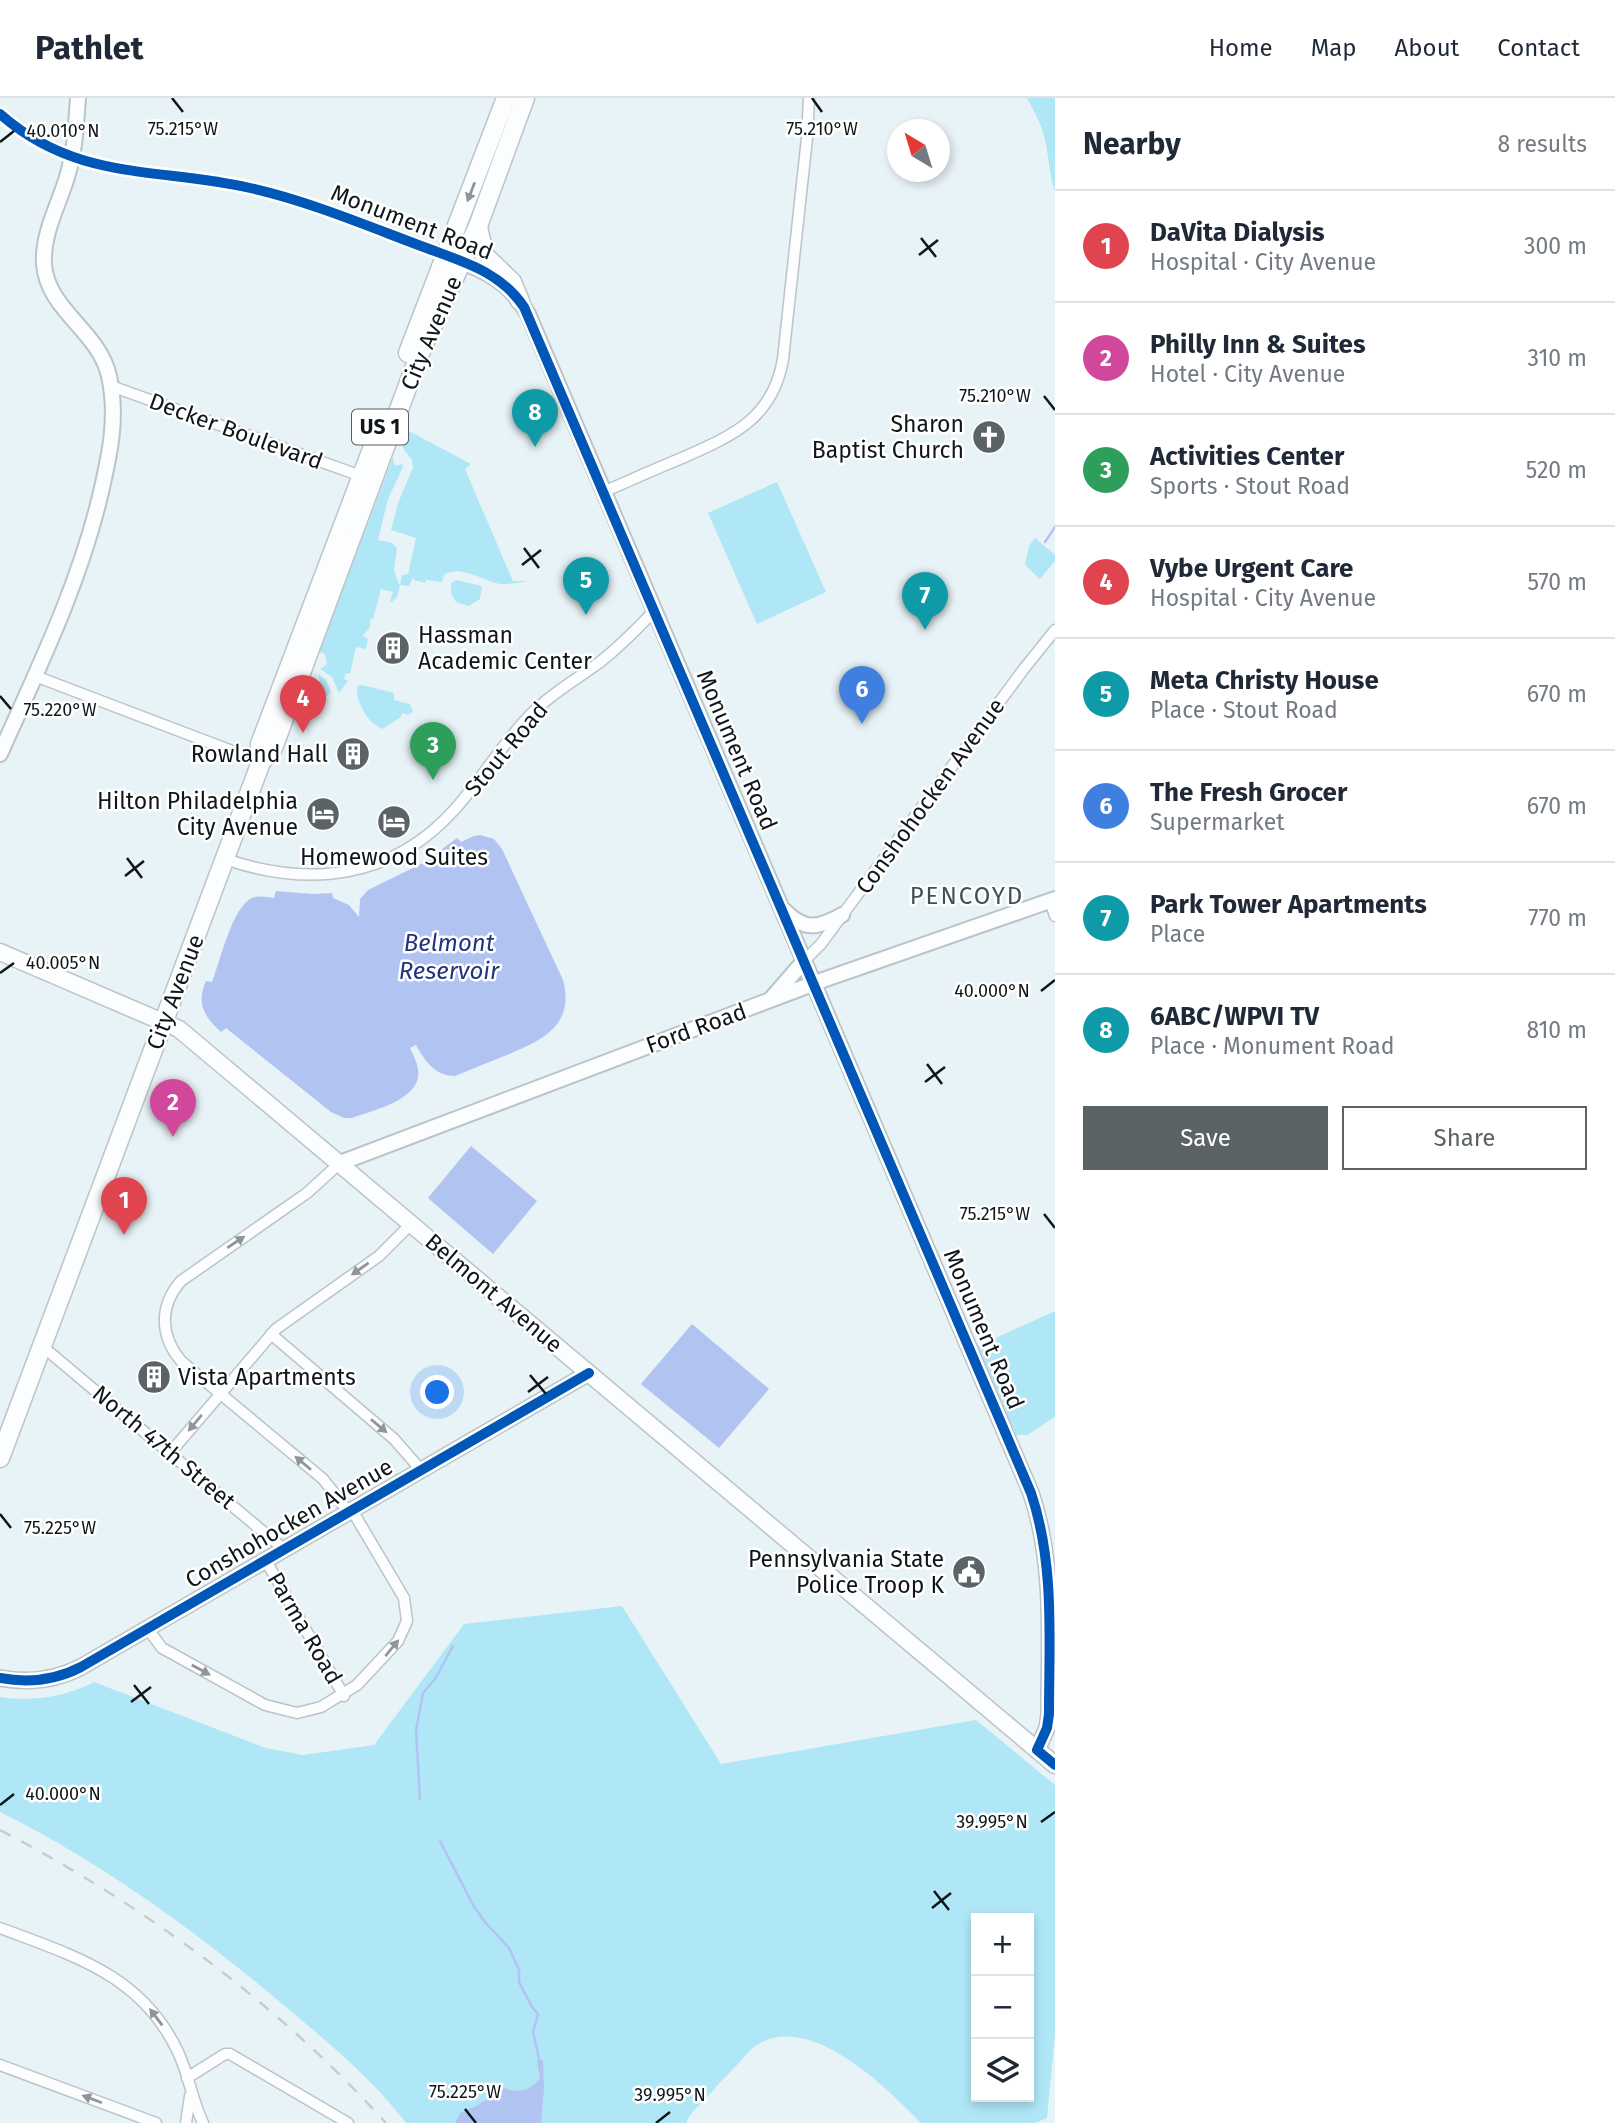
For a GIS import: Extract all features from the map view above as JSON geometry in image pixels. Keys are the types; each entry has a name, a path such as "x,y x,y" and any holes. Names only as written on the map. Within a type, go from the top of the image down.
{"highway":[{"name":"City Avenue","path":"299,660 420,353 506,98"},
{"name":"City Avenue","path":"0,1458 261,762 273,748 299,660 361,476 454,258 478,226 525,98"},
{"path":"478,226 484,255 512,282 520,301"}],"main road":[{"name":"Belmont Avenue","path":"0,952 179,1029 1055,1765"}],"street":[{"path":"0,754 81,566 95,518 113,435 111,386 99,350 54,296 44,270 47,236 72,158 78,98"},
{"path":"603,492 735,433 758,415 773,392 780,376 784,351 807,138 808,98"},
{"name":"Monument Road","path":"0,114 30,136 72,158 108,167 262,191 326,211 495,276 520,301 532,322 1025,1478 1037,1512 1048,1570 1049,1720 1037,1750"},
{"name":"Decker Boulevard","path":"111,386 361,476"},
{"name":"Stout Road","path":"225,859 272,872 318,875 368,866 409,848 454,810 534,711 606,657 654,611"},
{"name":"Conshohocken Avenue","path":"804,961 817,948 1055,630"},
{"path":"35,676 261,762"},
{"path":"1052,900 1055,916"},
{"name":"Ford Road","path":"340,1163 814,984 994,918 1052,900"},
{"path":"781,907 795,920 810,927 826,924 842,915"},
{"path":"766,1002 781,989 804,961"},
{"path":"148,1629 162,1648 277,1710 297,1713 310,1711 344,1696 372,1671 398,1641 405,1628 407,1613 400,1591 363,1526 323,1479 176,1355 168,1341 164,1316 169,1299 181,1281 307,1194 340,1163"},
{"path":"170,1453 271,1334 293,1315 379,1256 411,1224"},
{"path":"271,1334 394,1439 421,1471"},
{"name":"North 47th Street","path":"42,1346 285,1550"},
{"name":"Conshohocken Avenue","path":"0,1678 28,1680 64,1675 89,1663 589,1373"},
{"name":"Parma Road","path":"266,1561 344,1696"},
{"path":"0,1928 88,1962 123,1983 147,2005 162,2023 180,2055 202,2123"},
{"path":"187,2077 230,2054 348,2123"},
{"path":"0,2064 156,2123"},
{"path":"186,2123 190,2091"}],"shaded area":[{"path":"1027,98 1055,98 1055,191 1044,134"},
{"path":"409,431 471,464 465,469 513,581 529,581 500,584 458,571 444,575 442,582 426,580 425,583 414,580 413,577 409,586 400,585 397,597 392,602 393,592 381,589 373,619 370,619 370,627 363,636 368,639 366,649 356,647 350,674 346,673 344,679 348,681 339,693 332,677 320,669 327,664 325,654 319,652 393,457 394,464 402,464 403,467 388,499 378,540 390,542 397,548 394,571 399,584 402,575 408,574 416,538 391,530 398,503 413,468 412,460 402,447"},
{"path":"777,482 826,592 757,624 708,513"},
{"path":"1035,538 1055,555 1055,561 1040,579 1025,565 1029,546"},
{"path":"456,580 482,586 480,599 469,606 456,602 451,594 451,583"},
{"path":"318,674 326,680 331,692 318,703 310,717 303,714 303,707 300,706 302,701 308,698 313,685 320,682"},
{"path":"357,686 394,693 394,700 410,704 413,712 408,715 402,713 401,717 382,729 367,717 361,705"},
{"path":"1055,1311 1055,1417 1027,1435 1016,1435 978,1346"},
{"path":"622,1606 721,1764 976,1720 1055,1785 1055,2034 1047,2118 1035,2123 921,2123 888,2091 846,2058 800,2038 778,2037 751,2050 690,2115 686,2123 406,2123 346,2059 214,1949 110,1875 0,1812 0,1697 48,1697 94,1682 266,1748 303,1755 374,1745 464,1624"}],"water":[{"name":"Belmont Reservoir","path":"480,835 494,839 502,849 563,980 564,1009 560,1020 543,1037 455,1076 436,1070 426,1061 416,1045 410,1048 418,1069 413,1089 395,1102 352,1118 344,1118 331,1112 226,1028 221,1032 210,1021 203,1009 203,989 206,981 212,982 238,912 252,898 274,898 276,891 332,893 333,898 349,905 359,917 360,899 368,890 423,863 457,838 461,842"},
{"path":"471,1146 537,1201 493,1254 428,1198"},
{"path":"692,1324 769,1389 719,1448 641,1384"},
{"path":"543,2060 541,2123 455,2123 460,2113 505,2088 520,2091 529,2088 540,2078 537,2061"}],"waterway":[{"path":"1045,542 1055,527"},
{"path":"420,1799 416,1730 423,1693 435,1679 453,1646"},
{"path":"440,1841 473,1905 509,1948 519,1970 519,1982 538,2014 533,2032 540,2063"}],"railway":[{"path":"0,1830 106,1891 206,1960 300,2037 386,2123"}],"cycle path":[{"path":"0,114 29,136 89,162 119,169 250,188 358,222 478,268 503,284 524,307 1031,1493 1044,1547 1050,1630 1049,1714 1047,1728 1037,1750 1055,1765"},
{"path":"0,1678 41,1679 62,1675 81,1667 589,1373"}],"place":[{"name":"Sharon Baptist Church","path":"989,437"},
{"name":"6ABC/WPVI TV","path":"535,447"},
{"name":"Meta Christy House","path":"586,615"},
{"name":"Park Tower Apartments","path":"925,630"},
{"name":"Hassman Academic Center","path":"393,648"},
{"name":"The Fresh Grocer","path":"862,724"},
{"name":"Vybe Urgent Care","path":"303,733"},
{"name":"Rowland Hall","path":"353,754"},
{"name":"Activities Center","path":"433,780"},
{"name":"Hilton Philadelphia City Avenue","path":"323,814"},
{"name":"Homewood Suites","path":"394,822"},
{"name":"Philly Inn & Suites","path":"173,1137"},
{"name":"DaVita Dialysis","path":"124,1235"},
{"name":"Vista Apartments","path":"154,1377"},
{"name":"Pennsylvania State Police Troop K","path":"969,1572"}],"district":[{"name":"PENCOYD","path":"967,896"}]}
